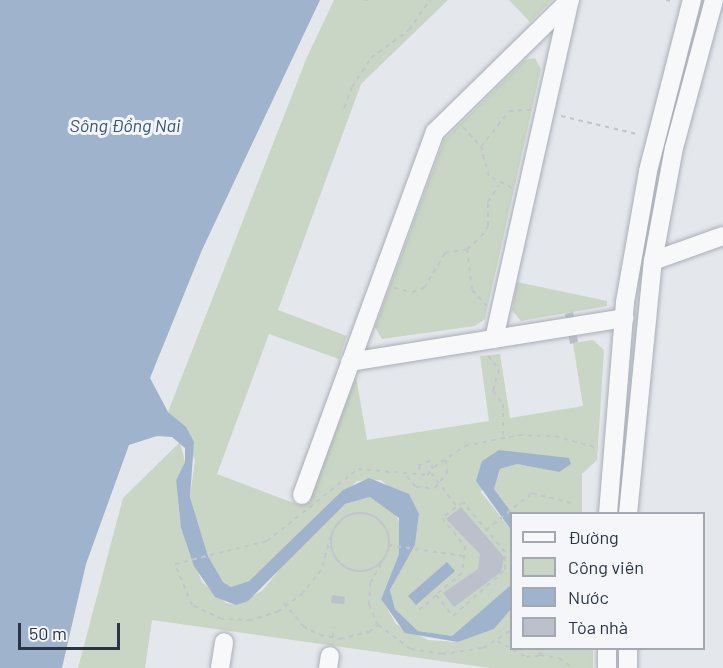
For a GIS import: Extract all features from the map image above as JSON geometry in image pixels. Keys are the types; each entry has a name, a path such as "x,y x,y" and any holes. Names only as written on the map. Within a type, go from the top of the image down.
{"street":[{"path":"491,347 570,0"},
{"path":"302,495 435,132 570,0"},
{"path":"608,512 624,318 648,171 692,0"},
{"path":"628,512 652,261 674,148 714,0"},
{"path":"521,46 544,48 554,69"},
{"path":"652,261 723,236"},
{"path":"350,362 491,347 624,318"},
{"path":"220,668 224,642"},
{"path":"607,650 607,668"},
{"path":"628,650 628,668"}],"path":[{"path":"364,0 370,0"},
{"path":"345,108 367,64 409,30 430,0"},
{"path":"666,0 672,2"},
{"path":"481,147 493,136 508,110 533,111"},
{"path":"555,115 638,134"},
{"path":"458,122 481,147 482,162 499,185 516,189"},
{"path":"388,287 410,293 429,284 441,258 450,249 467,249 486,230 486,204 499,185"},
{"path":"467,249 468,276 475,298 490,306"},
{"path":"491,347 499,369 493,391 503,404 503,437"},
{"path":"431,473 445,457 465,446 503,437 555,436 598,448"},
{"path":"407,476 420,488 440,484 447,473 445,457"},
{"path":"421,474 419,465 424,461 434,467"},
{"path":"431,473 407,476 371,466 358,469 336,482 312,509 278,534 216,554 175,564 187,600 213,616 241,622 285,605 310,585 331,536 343,519 366,513 383,525 388,545 385,557 368,593 378,625 402,644 432,653 463,653 497,641 510,631"},
{"path":"431,473 457,507"},
{"path":"486,530 532,493 571,503"},
{"path":"419,610 436,595 462,573 465,546 442,518 464,502 507,559 501,576 453,616 436,595"},
{"path":"331,536 334,555 348,568 369,569 385,557"},
{"path":"388,545 464,556"},
{"path":"306,582 310,585"},
{"path":"285,605 303,626 333,638 361,635 378,625"},
{"path":"333,638 334,627"},
{"path":"497,641 510,649"},
{"path":"511,650 520,656 540,655 559,658 573,668"},
{"path":"540,655 544,650"}],"green space":[{"path":"334,0 448,0 361,84 278,310 347,336 339,359 269,334 217,474 299,505 310,500 356,377 367,440 489,421 480,356 500,354 510,418 583,406 573,343 593,340 604,350 597,460 582,474 582,512 511,512 494,489 500,469 517,464 559,472 499,450 481,492 510,529 510,586 452,636 418,631 395,609 390,590 415,545 419,514 381,480 357,481 249,581 231,587 223,582 208,556 190,497 195,460 168,412 307,57"},
{"path":"509,0 552,0 530,22"},
{"path":"535,58 541,69 485,319 475,326 382,339 375,327 444,140 525,60"},
{"path":"517,282 607,301 607,306 521,321 512,310"},
{"path":"180,442 185,462 176,480 181,528 202,582 226,603 236,605 262,591 299,546 345,504 370,497 395,512 401,527 399,554 381,598 396,624 428,640 458,642 494,629 510,610 510,650 593,650 593,668 490,668 152,620 145,668 78,668 123,498"}],"water":[{"name":"Sông Đồng Nai","path":"0,0 320,0 202,250 150,378 168,412 186,427 194,442 190,497 208,556 223,582 231,587 249,581 343,490 369,478 409,494 419,514 415,545 390,590 395,609 418,631 452,636 510,586 510,610 494,629 458,642 405,633 381,599 399,554 399,518 370,497 345,504 248,601 236,605 215,597 194,566 181,528 176,480 185,462 185,448 172,437 157,436 129,445 86,564 62,668 0,668"},
{"path":"499,450 569,458 571,464 559,472 517,464 500,469 494,489 511,512 510,529 476,481 482,461"},
{"path":"447,562 455,571 416,605 408,596"}],"building":[{"path":"573,312 578,342 570,344 565,314"},
{"path":"461,507 504,557 501,572 454,607 443,593 478,569 480,554 446,519"},
{"path":"332,595 345,597 344,604 331,603"}]}
